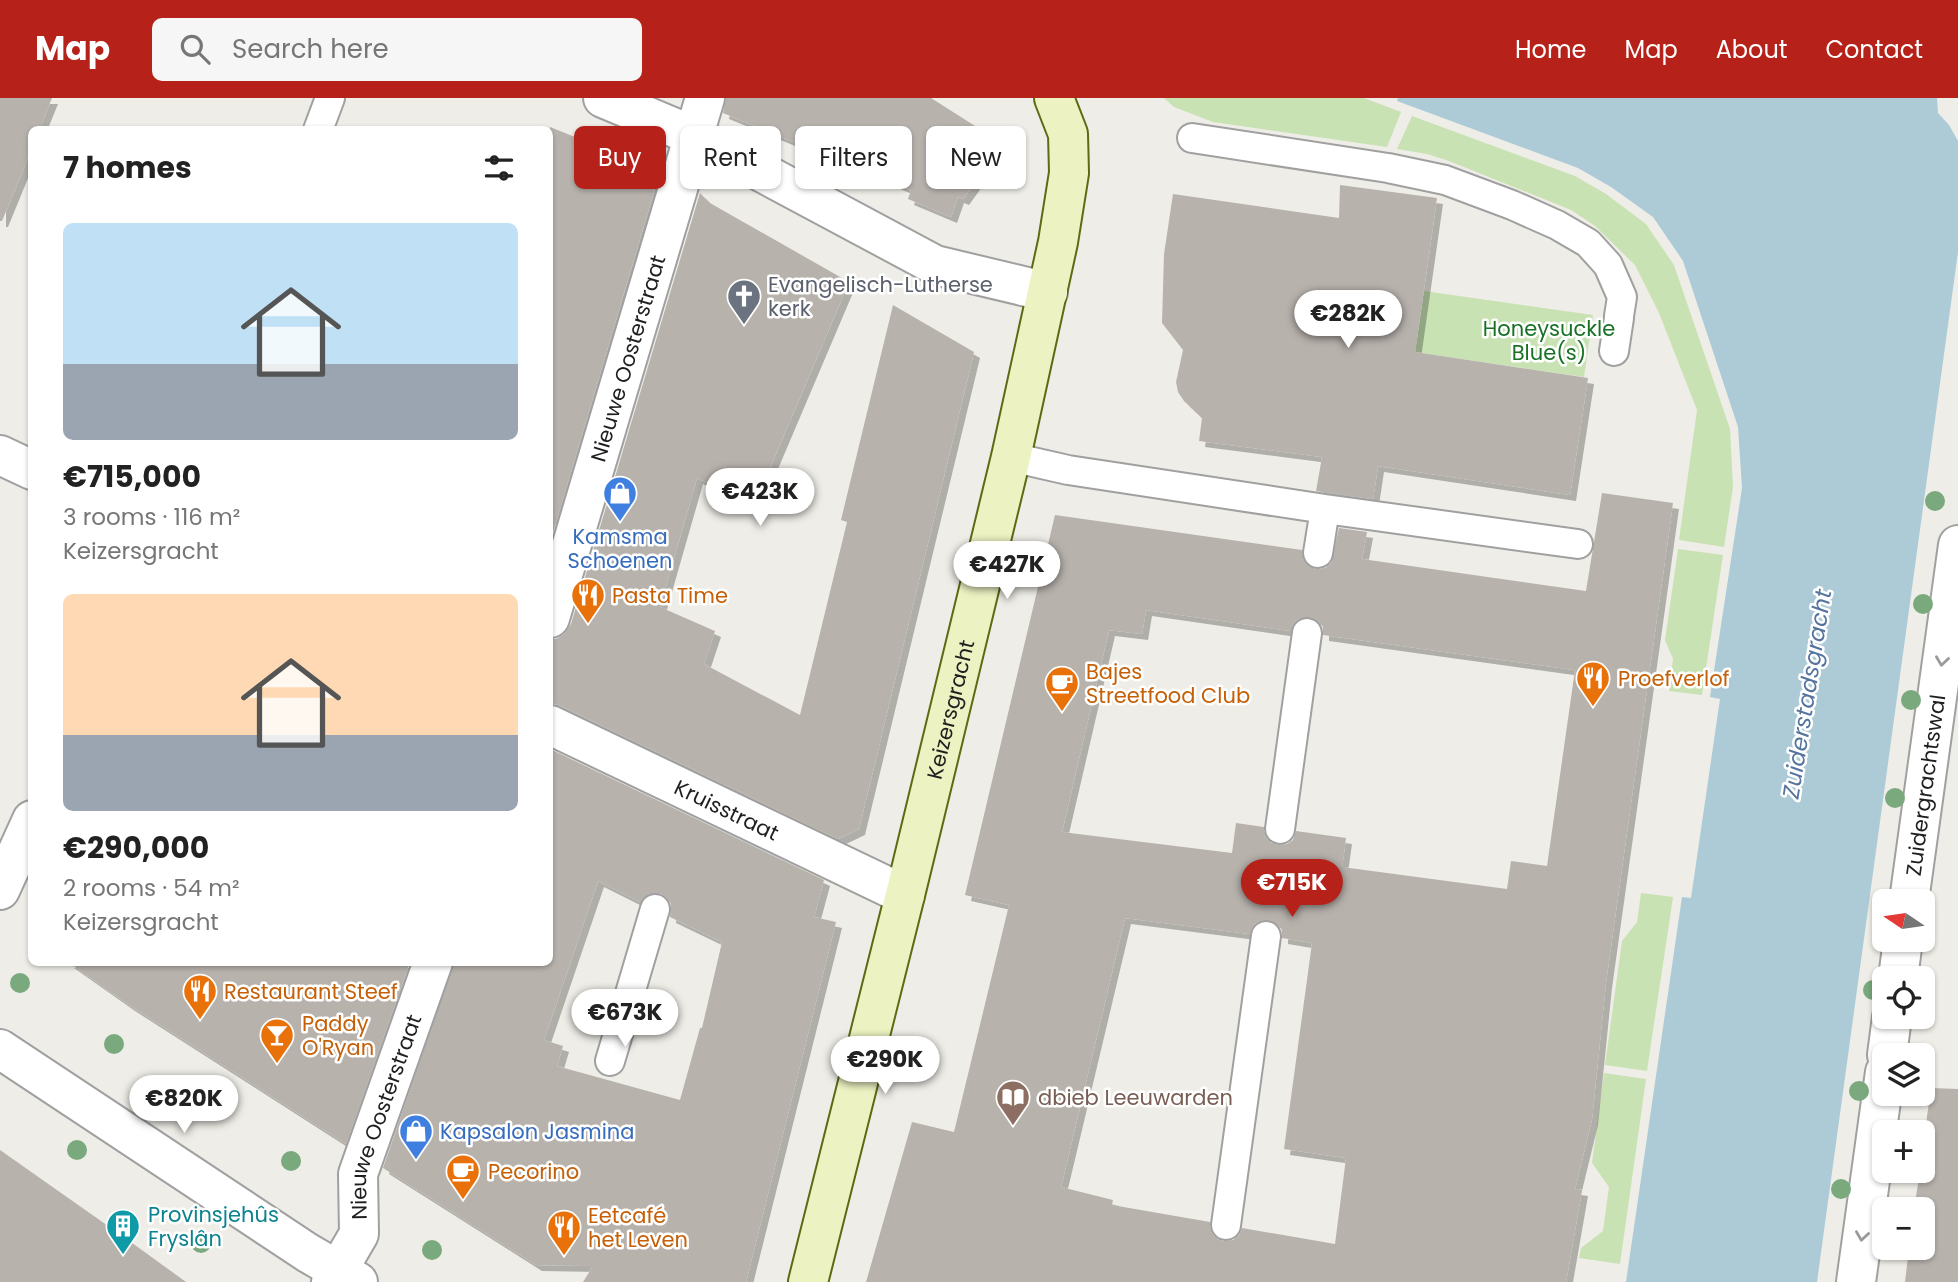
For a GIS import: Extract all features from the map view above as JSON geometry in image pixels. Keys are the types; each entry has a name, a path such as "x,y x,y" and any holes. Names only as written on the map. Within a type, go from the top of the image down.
{"main road":[{"name":"Keizersgracht","path":"808,1282 905,895 1048,292 1069,173 1068,134 1054,98"}],"street":[{"path":"603,98 679,129 935,265 1048,292"},
{"name":"Nieuwe Oosterstraat","path":"553,607 679,129 705,98"},
{"path":"0,455 28,468"},
{"name":"Zuidergrachtswal","path":"1911,889 1958,545"},
{"name":"Kruisstraat","path":"553,727 702,812 905,895"},
{"path":"0,890 28,829"},
{"name":"Nieuwe Oosterstraat","path":"342,1278 359,1234 358,1174 432,966"},
{"path":"0,1049 342,1278"},
{"path":"1856,1282 1880,1106"}],"lane":[{"path":"320,126 330,98"},
{"path":"1192,138 1400,170 1445,180 1557,225 1588,243 1608,265 1622,297 1614,352"},
{"path":"1011,457 1068,470 1578,544"},
{"path":"1318,553 1325,509"},
{"path":"1280,829 1307,633"},
{"path":"610,1061 655,909"},
{"path":"1226,1225 1266,936"}],"green space":[{"path":"1164,98 1364,98 1401,112 1387,147 1213,122 1174,107"},
{"path":"1412,116 1575,176 1606,194 1646,224 1674,265 1730,429 1733,487 1724,547 1679,540 1697,410 1659,313 1635,265 1595,226 1571,210 1449,161 1397,149"},
{"name":"Honeysuckle Blue(s)","path":"1424,291 1593,315 1584,377 1394,349 1417,339"},
{"path":"1678,549 1723,555 1702,695 1669,691 1673,659 1665,640"},
{"path":"1641,893 1673,897 1647,1071 1605,1065 1622,941 1637,922"},
{"path":"1604,1073 1646,1079 1620,1264 1579,1258 1581,1248 1603,1231 1609,1187 1592,1163"}],"water":[{"name":"Zuiderstadsgracht","path":"1398,98 1937,98 1938,113 1958,141 1958,252 1817,1282 1626,1282 1682,897 1691,898 1720,699 1710,697 1742,488 1738,427 1683,261 1653,217 1611,187 1578,168 1397,101"}],"building":[{"path":"0,98 52,98 41,126 28,126 28,158 0,221"},
{"path":"726,98 931,98 975,126 926,126 926,189 970,189 963,199 958,197 951,217 908,199 911,190 909,189 912,189 912,126 795,126 795,142 781,137 781,126 755,126 723,113"},
{"path":"553,128 574,137 574,189 655,189 553,533"},
{"path":"1340,185 1437,198 1415,352 1588,378 1570,495 1378,466 1373,499 1327,493 1316,491 1322,457 1199,441 1202,418 1184,401 1176,382 1183,350 1162,323 1164,254 1173,194 1339,218"},
{"path":"700,193 710,203 849,282 755,503 697,478 660,607 715,631 704,664 800,715 847,522 841,520 893,305 974,352 859,829 838,839 553,704 553,639 564,634 571,624"},
{"path":"1602,493 1673,503 1606,982 1592,1119 1575,1189 1582,1190 1566,1282 866,1282 912,1122 954,1132 1009,905 965,895 1055,515 1302,550 1302,558 1307,565 1316,569 1325,568 1331,563 1339,528 1367,532 1362,559 1586,591","holes":["1146,610 1291,631 1294,622 1309,617 1318,620 1323,627 1323,635 1575,670 1547,866 1511,861 1507,889 1342,867 1346,838 1296,831 1293,840 1278,845 1269,842 1264,835 1264,827 1236,823 1232,853 1062,832 1109,630 1142,634","1125,918 1250,934 1253,925 1268,920 1277,923 1282,930 1282,938 1312,943 1284,1149 1346,1158 1335,1244 1242,1228 1233,1240 1223,1241 1215,1238 1210,1222 1112,1205 1113,1200 1061,1187"]},
{"path":"553,750 824,880 814,917 836,922 746,1282 583,1282 593,1266 536,1265 383,1168 453,966 553,966","holes":["598,881 640,902 650,893 660,893 667,898 671,904 670,917 722,942 702,1028 680,1100 557,1066 563,1046 544,1040"]},
{"path":"74,966 409,966 346,1144 129,1005"},
{"path":"1935,1088 1958,1089 1958,1282 1905,1282 1908,1260 1935,1260 1935,1197 1916,1197 1918,1183 1935,1183 1935,1120 1927,1120 1928,1106 1935,1106"},
{"path":"0,1150 128,1240 186,1282 0,1282"}],"place":[{"name":"Evangelisch-Lutherse kerk","path":"744,326"},
{"name":"Kamsma Schoenen","path":"620,523"},
{"name":"Pasta Time","path":"588,625"},
{"name":"Proefverlof","path":"1593,708"},
{"name":"Bajes Streetfood Club","path":"1062,713"},
{"name":"Restaurant Steef","path":"200,1021"},
{"name":"Paddy O'Ryan","path":"277,1065"},
{"name":"dbieb Leeuwarden","path":"1013,1127"},
{"name":"Kapsalon Jasmina","path":"416,1161"},
{"name":"Pecorino","path":"463,1201"},
{"name":"Provinsjehûs Fryslân","path":"123,1256"},
{"name":"Eetcafé het Leven","path":"564,1257"}]}
